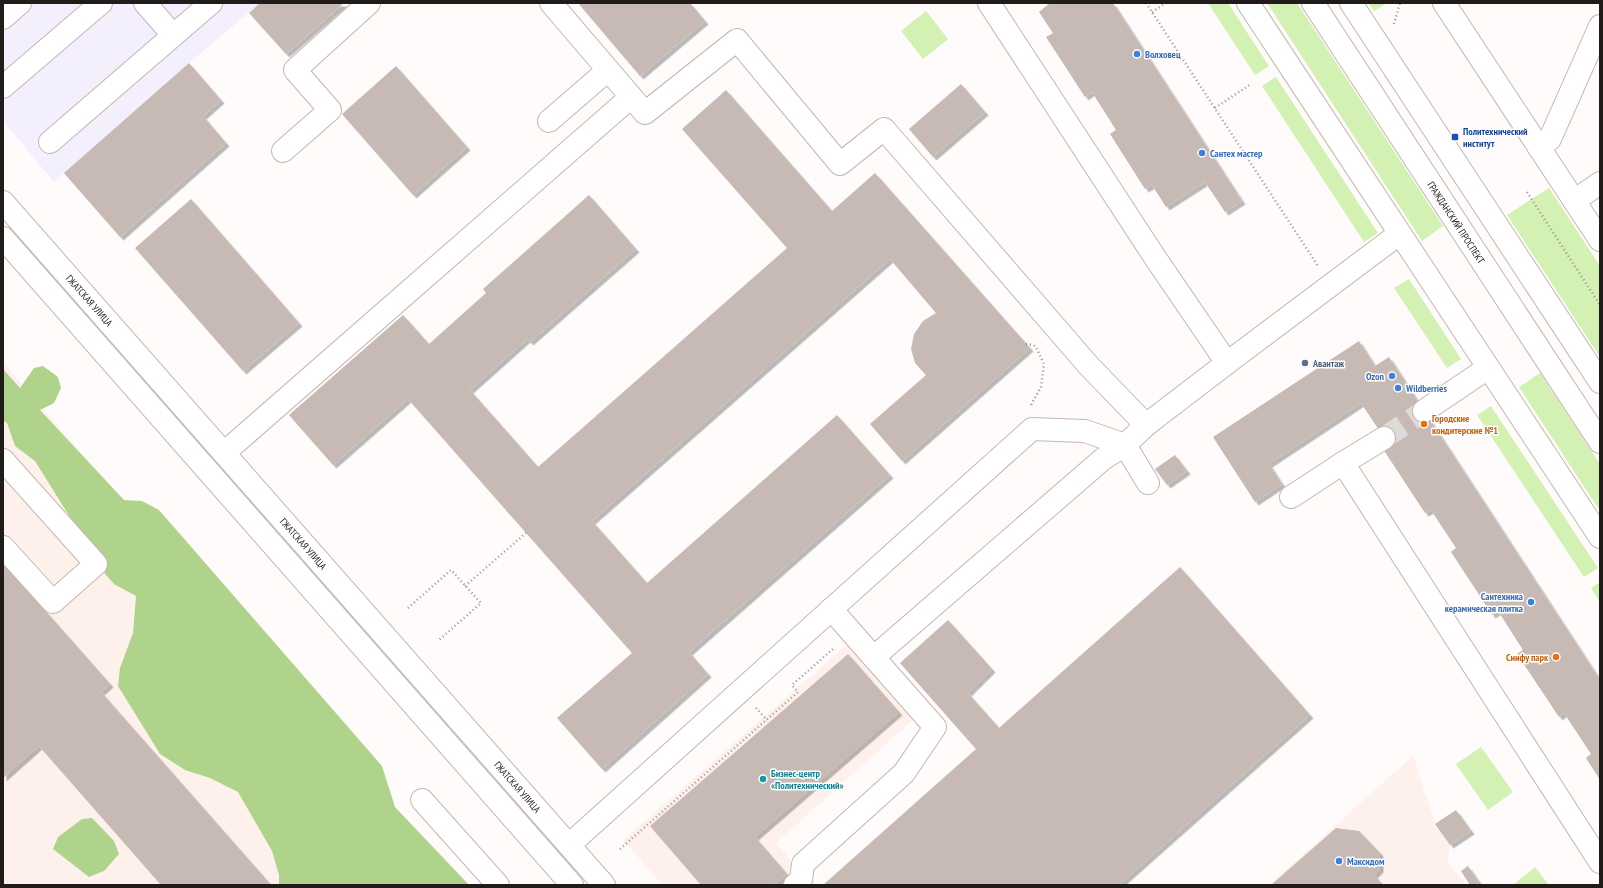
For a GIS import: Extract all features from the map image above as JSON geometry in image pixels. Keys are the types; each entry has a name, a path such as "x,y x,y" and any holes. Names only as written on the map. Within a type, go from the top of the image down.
{"street":[{"path":"3,18 20,3"},
{"path":"3,87 101,3"},
{"path":"145,3 173,35"},
{"path":"50,142 211,3"},
{"path":"283,151 330,110 295,70 369,3"},
{"path":"551,3 645,113 737,40 840,164 884,129 1088,366 1146,425"},
{"path":"989,3 1156,259 1227,363"},
{"path":"1248,3 1600,537"},
{"name":"ГРАЖДАНСКИЙ ПРОСПЕКТ","path":"1314,3 1600,442"},
{"path":"1351,3 1600,382"},
{"path":"1444,3 1600,240"},
{"path":"1539,148 1550,139 1600,26"},
{"path":"549,121 608,70"},
{"path":"224,453 631,97"},
{"path":"1574,201 1600,183"},
{"name":"ГЖАТСКАЯ УЛИЦА","path":"3,202 604,885"},
{"path":"874,657 1103,459 1125,446 1146,425 1399,234"},
{"path":"3,238 572,885"},
{"path":"1424,411 1488,368"},
{"path":"569,845 1032,429 1085,431 1125,446 1148,482"},
{"path":"1291,497 1384,438"},
{"path":"3,460 96,564 53,602 3,547"},
{"path":"1343,463 1600,862"},
{"path":"795,885 800,880 803,864 904,773 935,727 831,609"},
{"path":"422,800 498,885"}],"path":[{"path":"1146,3 1331,284"},
{"path":"1152,12 1166,3"},
{"path":"1392,31 1399,3"},
{"path":"1215,108 1250,84"},
{"path":"1527,192 1600,305"},
{"path":"1026,344 1036,347 1044,364 1041,387 1030,408"},
{"path":"465,586 526,534"},
{"path":"408,608 452,570 481,603 438,641"},
{"path":"620,849 798,692 792,685 836,646"}],"shaded area":[{"path":"3,3 260,3 189,63 54,182 3,121"},
{"path":"3,362 451,885 3,885"},
{"name":"Бизнес-центр «Политехнический»","path":"850,642 916,717 776,843 804,875 792,885 663,885 623,840"},
{"path":"1413,756 1435,824 1450,845 1447,862 1467,885 1269,885"}],"green space":[{"path":"1208,3 1228,3 1269,66 1255,75"},
{"path":"1267,3 1297,3 1443,226 1422,241"},
{"path":"1368,3 1387,3 1374,11"},
{"path":"926,11 948,39 923,59 901,31"},
{"path":"1276,77 1378,233 1364,242 1262,86"},
{"path":"1549,188 1600,266 1600,357 1507,215"},
{"path":"1409,279 1461,359 1447,368 1394,288"},
{"path":"43,366 58,377 61,388 54,403 40,410 124,500 142,501 159,510 382,766 395,807 469,885 279,885 279,875 272,851 238,792 210,778 185,770 160,754 118,686 120,668 133,633 136,596 114,584 106,575 35,461 15,446 7,423 3,421 3,369 20,388 34,368"},
{"path":"1540,373 1600,464 1600,511 1519,387"},
{"path":"1491,406 1598,568 1584,577 1477,415"},
{"path":"1600,582 1600,602 1591,588"},
{"path":"1481,747 1513,792 1488,810 1456,764"},
{"path":"92,818 114,841 119,854 104,871 89,877 53,849 58,837 82,819"},
{"path":"1535,867 1549,885 1513,885"}],"building":[{"path":"260,3 344,3 286,54 249,13"},
{"path":"578,3 690,3 705,21 640,76"},
{"path":"1050,3 1113,3 1242,201 1225,212 1205,182 1166,207 1152,185 1145,189 1110,134 1116,130 1092,92 1085,97 1046,37 1053,33 1039,12"},
{"path":"189,63 221,100 203,116 226,143 120,237 64,173"},
{"path":"396,66 467,147 413,195 342,114"},
{"path":"961,84 985,112 933,157 909,129"},
{"path":"726,90 832,211 875,173 1030,348 902,461 870,424 926,375 915,363 911,349 914,334 923,321 936,313 890,259 592,521 647,583 837,415 890,475 689,652 708,674 602,769 557,718 632,653 408,399 333,465 289,415 403,315 429,344 486,293 483,289 589,195 636,249 530,342 527,339 470,390 538,467 787,248 682,129"},
{"path":"191,199 299,323 243,371 135,248"},
{"path":"1359,341 1375,366 1389,357 1600,680 1600,780 1586,758 1591,754 1564,713 1559,717 1517,654 1523,650 1498,611 1492,615 1451,552 1456,548 1431,510 1425,513 1383,449 1389,445 1361,403 1269,464 1282,484 1255,502 1213,437"},
{"path":"1175,455 1187,471 1167,485 1155,469"},
{"path":"3,563 110,684 101,692 271,885 161,885 39,746 3,778"},
{"path":"1180,567 1310,715 1120,884 1121,885 823,885 976,749 900,663 948,620 992,669 968,693 999,728"},
{"name":"Бизнес-центр «Политехнический»","path":"848,654 899,712 755,837 787,874 774,885 701,885 650,826"},
{"path":"1456,810 1471,831 1450,845 1435,824"},
{"name":"Максидом","path":"1336,828 1359,831 1380,853 1380,869 1374,875 1383,885 1271,885"},
{"path":"1468,866 1479,882 1475,885 1470,885 1461,871"}],"tunnel":[{"path":"1384,438 1424,411"}],"place":[{"name":"Волховец","path":"1137,54"},
{"name":"Политехнический институт","path":"1455,137"},
{"name":"Сантех мастер","path":"1202,153"},
{"name":"Авантаж","path":"1305,363"},
{"name":"Ozon","path":"1392,376"},
{"name":"Wildberries","path":"1398,388"},
{"name":"Городские кондитерские №1","path":"1424,424"},
{"name":"Сантехника керамическая плитка","path":"1531,602"},
{"name":"Синфу парк","path":"1556,657"},
{"name":"Бизнес-центр «Политехнический»","path":"763,779"},
{"name":"Максидом","path":"1339,861"}]}
